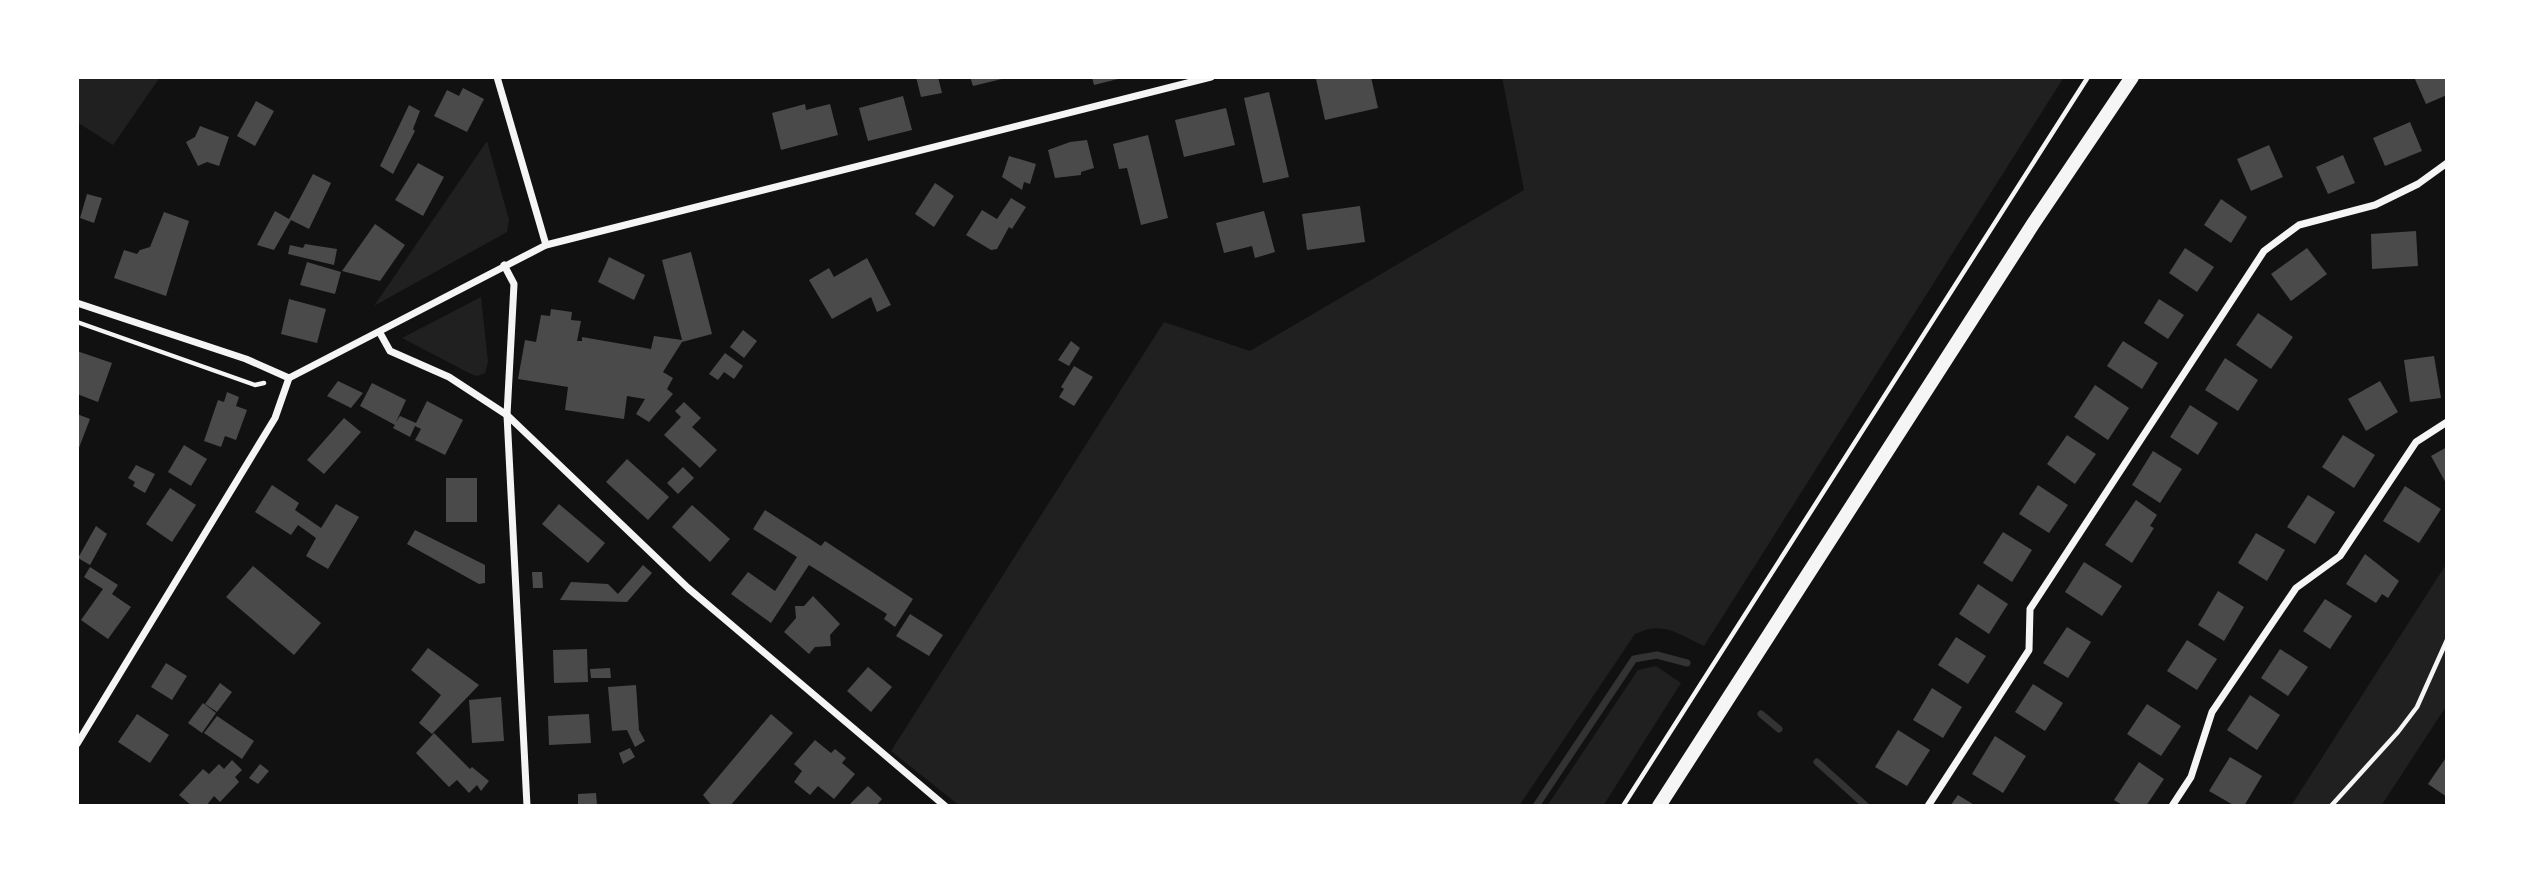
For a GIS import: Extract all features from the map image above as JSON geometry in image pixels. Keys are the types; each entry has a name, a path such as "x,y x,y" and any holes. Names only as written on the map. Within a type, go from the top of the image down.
{"main road":[{"path":"1659,806 2026,236 2132,77"}],"street":[{"path":"497,77 546,245"},
{"path":"77,744 275,418 289,378 380,333 436,299 546,245 1211,77"},
{"path":"1928,806 2029,650 2030,609 2264,251 2299,225 2375,205 2418,184 2447,163"},
{"path":"504,265 514,284 508,415 527,806"},
{"path":"77,303 246,359 289,378"},
{"path":"380,333 390,351 449,377 508,415 688,588 946,806"},
{"path":"2172,806 2191,777 2212,712 2296,588 2340,556 2416,442 2447,422"}],"path":[{"path":"1623,806 2088,77"},
{"path":"77,322 255,386 289,378"},
{"path":"2331,806 2417,707 2447,640"}],"shaded area":[{"path":"77,77 160,77 113,145 77,122"},
{"path":"1502,77 2064,77 1704,646 1662,628 1635,634 1519,806 960,806 891,751 1164,322 1250,351 1524,190"},
{"path":"487,141 509,220 507,232 374,306"},
{"path":"481,297 488,362 485,373 477,376 469,373 402,338"},
{"path":"2447,563 2447,705 2381,806 2291,806"},
{"path":"1656,666 1681,683 1603,806 1547,806 1638,670"}],"building":[{"path":"916,77 938,77 942,93 921,97"},
{"path":"970,77 1006,77 1006,78 973,86"},
{"path":"1092,77 1122,77 1122,78 1094,85"},
{"path":"1371,77 1378,108 1325,120 1316,79"},
{"path":"2414,77 2447,77 2447,95 2426,104"},
{"path":"463,88 484,99 467,132 434,116 447,90 459,96"},
{"path":"1269,92 1289,177 1263,183 1244,98"},
{"path":"903,96 912,130 868,141 859,108"},
{"path":"256,101 274,111 255,146 237,136"},
{"path":"805,104 806,110 830,104 838,135 781,150 772,113"},
{"path":"409,105 420,111 413,129 415,131 393,174 380,166"},
{"path":"1226,108 1235,145 1184,157 1175,120"},
{"path":"2410,122 2422,151 2385,166 2373,138"},
{"path":"200,126 229,137 219,166 207,162 198,166 186,142 195,137"},
{"path":"1148,135 1168,218 1141,225 1127,168 1119,169 1113,144"},
{"path":"1087,140 1094,168 1081,172 1081,175 1055,178 1048,150 1070,142"},
{"path":"2269,145 2283,177 2251,191 2237,159"},
{"path":"2343,155 2355,183 2328,194 2316,167"},
{"path":"1009,156 1036,164 1030,184 1024,182 1022,190 1002,177"},
{"path":"418,163 444,177 423,216 395,200"},
{"path":"313,174 331,183 309,229 291,220 274,250 257,245 275,211 289,219"},
{"path":"935,183 954,196 934,227 915,214"},
{"path":"87,194 102,198 94,223 80,218"},
{"path":"1011,198 1026,207 1012,229 1009,227 997,249 991,250 966,235 982,210 997,219"},
{"path":"2221,199 2247,217 2231,243 2204,225"},
{"path":"1360,206 1365,242 1307,250 1302,214"},
{"path":"1264,211 1275,252 1255,258 1252,246 1224,253 1216,223"},
{"path":"164,212 189,221 166,296 114,278 124,250 137,254 150,247"},
{"path":"375,224 405,245 380,281 342,271"},
{"path":"2416,231 2418,266 2372,269 2371,234"},
{"path":"305,244 337,249 334,265 288,254 290,245 303,248"},
{"path":"2185,248 2214,267 2197,292 2169,273"},
{"path":"2307,248 2327,274 2291,301 2271,274"},
{"path":"691,252 712,334 682,342 663,372 673,378 667,389 673,394 649,422 636,414 645,399 627,396 624,419 565,410 568,387 518,379 525,340 536,342 541,315 550,316 551,309 572,312 571,320 581,321 577,341 582,341 582,337 651,349 654,336 682,340 662,260"},
{"path":"609,257 645,275 634,300 598,282"},
{"path":"867,258 891,305 877,312 871,297 832,319 809,280 829,268 834,277"},
{"path":"307,262 341,272 335,294 300,285"},
{"path":"289,299 326,309 317,343 281,334"},
{"path":"2159,299 2184,315 2168,339 2144,323"},
{"path":"2258,313 2293,337 2271,369 2236,345"},
{"path":"743,330 757,341 744,358 730,347"},
{"path":"1071,341 1080,348 1069,366 1058,360"},
{"path":"2123,341 2158,363 2142,389 2107,366"},
{"path":"77,351 112,363 98,402 77,394"},
{"path":"725,353 743,366 734,379 724,372 718,380 709,374"},
{"path":"2434,356 2441,398 2410,402 2404,360"},
{"path":"2225,358 2258,380 2238,411 2205,390"},
{"path":"1074,366 1093,377 1074,406 1059,397 1064,389 1061,387"},
{"path":"338,381 363,393 351,408 327,396"},
{"path":"2380,381 2398,412 2366,431 2348,399"},
{"path":"372,383 406,400 396,422 400,416 416,423 427,401 463,420 445,455 415,440 421,429 415,426 410,437 393,428 395,425 360,406"},
{"path":"2095,385 2129,408 2108,440 2074,417"},
{"path":"227,392 239,397 236,406 247,410 236,440 225,436 221,447 204,441 218,400 224,402"},
{"path":"684,402 701,418 692,427 717,450 700,468 664,435 681,417 675,411"},
{"path":"2190,405 2218,423 2198,455 2170,437"},
{"path":"77,414 90,419 77,453"},
{"path":"344,418 361,432 324,474 307,460"},
{"path":"2067,435 2096,454 2075,484 2047,464"},
{"path":"2343,435 2375,455 2354,488 2322,467"},
{"path":"184,445 207,459 191,486 168,472"},
{"path":"2447,447 2447,485 2431,456"},
{"path":"2153,451 2182,469 2160,503 2132,485"},
{"path":"627,459 669,497 648,520 606,482"},
{"path":"136,465 155,474 145,493 133,486 135,482 128,478"},
{"path":"683,467 694,478 678,494 667,483"},
{"path":"446,478 477,478 477,522 446,522"},
{"path":"272,485 299,503 295,510 321,528 336,504 359,517 328,569 306,556 316,538 298,525 291,535 255,512"},
{"path":"2038,485 2068,505 2049,533 2019,514"},
{"path":"2405,486 2441,509 2419,543 2383,521"},
{"path":"170,488 196,505 172,542 146,524"},
{"path":"2308,495 2335,512 2315,544 2287,527"},
{"path":"2136,500 2157,515 2150,526 2154,528 2132,563 2105,545"},
{"path":"559,504 605,543 588,563 542,524"},
{"path":"692,505 730,539 710,562 672,527"},
{"path":"765,510 821,546 825,541 913,599 895,627 884,619 887,614 809,565 771,623 731,594 748,572 775,591 797,557 753,529"},
{"path":"96,526 107,534 90,565 78,558"},
{"path":"415,530 485,565 485,583 479,584 407,544"},
{"path":"2003,532 2032,550 2012,582 1983,563"},
{"path":"2256,533 2285,550 2267,581 2238,563"},
{"path":"2365,554 2399,581 2388,598 2382,594 2376,603 2346,584"},
{"path":"2084,562 2122,586 2102,616 2065,592"},
{"path":"643,565 652,573 627,602 560,600 571,582 608,584 618,594"},
{"path":"253,566 321,623 294,655 226,597"},
{"path":"90,567 118,585 112,594 131,607 108,639 81,620 103,589 84,577"},
{"path":"532,572 542,572 543,588 533,588"},
{"path":"1978,584 2008,604 1989,634 1959,614"},
{"path":"2218,591 2244,607 2224,641 2198,625"},
{"path":"813,596 840,624 830,635 831,646 815,647 809,654 784,632 796,618 795,606 804,606"},
{"path":"2325,599 2352,616 2330,649 2303,631"},
{"path":"910,614 943,635 929,656 896,636"},
{"path":"2067,627 2091,642 2068,678 2043,663"},
{"path":"1956,637 1986,656 1968,684 1938,665"},
{"path":"2187,640 2217,659 2197,690 2167,671"},
{"path":"428,648 479,685 432,734 419,723 441,695 411,670"},
{"path":"587,649 588,682 554,683 553,650"},
{"path":"2280,649 2308,667 2288,696 2261,678"},
{"path":"166,663 187,676 172,700 151,687"},
{"path":"868,667 892,687 871,712 847,691"},
{"path":"610,668 611,678 591,678 590,669"},
{"path":"220,683 232,692 217,712 205,704"},
{"path":"2033,684 2063,703 2045,731 2015,712"},
{"path":"636,685 639,730 645,741 635,747 627,730 612,731 608,687"},
{"path":"1932,688 1962,707 1943,738 1913,720"},
{"path":"2250,695 2280,715 2257,750 2227,730"},
{"path":"501,697 504,741 472,743 469,700"},
{"path":"203,703 216,713 202,733 188,723"},
{"path":"2147,704 2181,726 2161,756 2127,734"},
{"path":"137,714 169,735 150,763 118,742"},
{"path":"589,714 591,743 549,745 548,716"},
{"path":"771,714 793,733 730,806 712,806 703,795"},
{"path":"217,716 254,741 242,759 204,733"},
{"path":"1898,730 1930,750 1907,786 1875,767"},
{"path":"434,733 470,769 472,767 489,781 481,791 477,785 469,793 457,780 449,787 416,753"},
{"path":"1995,736 2026,756 2003,793 1972,774"},
{"path":"815,740 831,753 835,749 846,758 842,763 855,774 834,799 818,786 810,795 794,782 802,771 794,764"},
{"path":"630,748 635,757 623,764 619,753"},
{"path":"2447,756 2447,797 2428,784"},
{"path":"2230,757 2262,776 2244,806 2235,806 2209,791"},
{"path":"232,760 242,770 235,777 239,782 220,802 214,796 206,806 192,806 179,795 203,769 209,774 219,764 224,769"},
{"path":"2139,762 2164,779 2146,806 2124,806 2114,800"},
{"path":"260,764 269,771 258,784 249,778"},
{"path":"868,786 882,799 876,806 848,806"},
{"path":"596,793 597,804 578,805 578,794"},
{"path":"1958,795 1976,806 1950,806"}],"waterway":[{"path":"1536,806 1634,659 1657,655 1687,663"},
{"path":"1761,714 1779,729"},
{"path":"1817,762 1866,806"}]}
